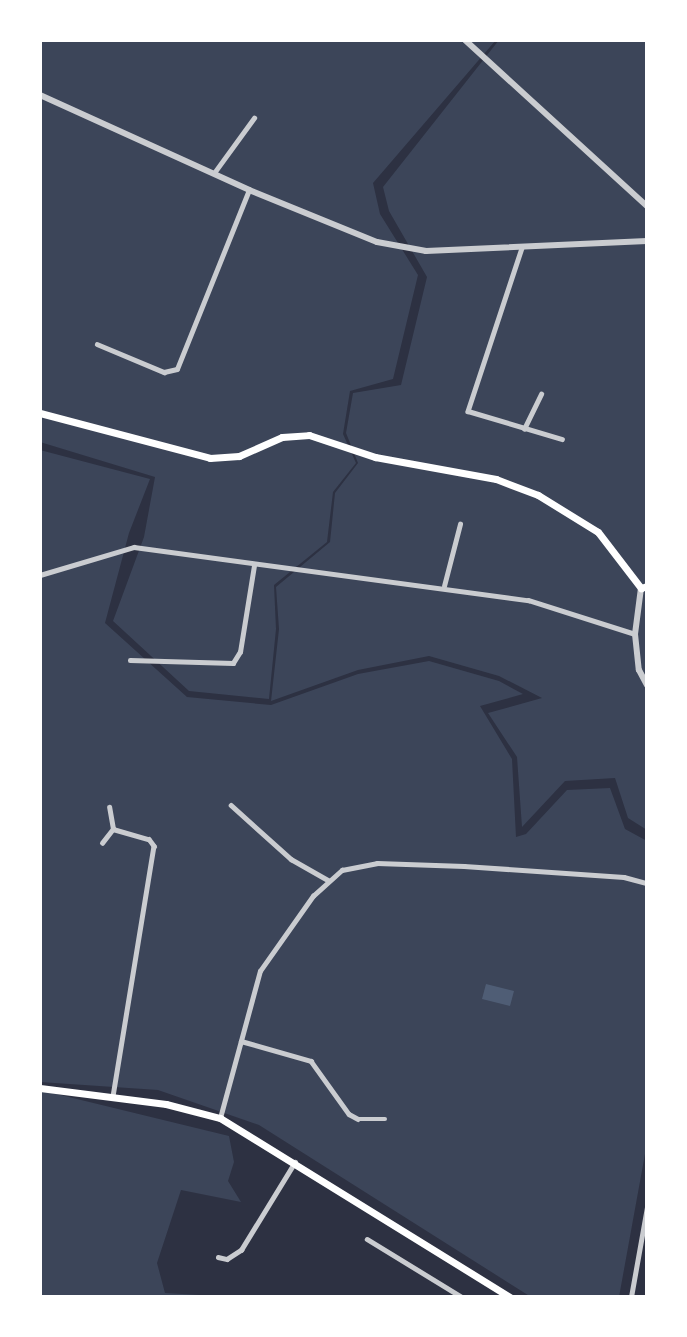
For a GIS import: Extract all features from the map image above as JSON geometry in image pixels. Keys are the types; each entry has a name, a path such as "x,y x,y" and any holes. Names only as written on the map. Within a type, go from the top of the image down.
{"main road":[{"path":"40,413 210,458 239,456 282,437 309,435 376,457 496,479 538,495 598,532 644,587"},
{"path":"40,1088 113,1097 220,1118 296,1161 504,1296"}],"street":[{"path":"466,40 647,206"},
{"path":"40,95 249,190 377,242 426,251 647,241"},
{"path":"214,173 254,118"},
{"path":"97,344 164,372 177,369 249,190"},
{"path":"522,248 468,411 562,439"},
{"path":"524,429 541,394"},
{"path":"444,586 460,524"},
{"path":"40,575 134,547 254,566 444,586 546,604 635,634"},
{"path":"130,660 233,663 240,652 254,566"},
{"path":"644,587 635,634 639,670 647,685"},
{"path":"231,805 291,859 328,880"},
{"path":"102,843 113,829 109,807"},
{"path":"113,829 149,839 154,846 113,1097"},
{"path":"220,1118 265,961 328,880 342,870 377,863 624,877 647,883"},
{"path":"241,1041 311,1061 349,1114 358,1119 385,1119"},
{"path":"218,1257 227,1259 241,1250 296,1161"},
{"path":"631,1297 647,1207"},
{"path":"367,1239 462,1297"}],"shaded area":[{"path":"40,40 496,40 373,183 380,214 418,275 393,379 350,391 343,434 356,463 333,492 327,542 274,585 276,629 269,699 189,691 113,621 144,537 155,477 40,442"},
{"path":"499,40 647,40 647,830 628,818 615,778 565,781 522,827 517,757 488,713 542,698 499,676 429,656 358,670 271,701 279,629 276,587 330,542 335,493 358,463 346,433 353,393 401,385 427,277 389,211 383,187"},
{"path":"40,450 150,479 129,533 105,623 187,697 271,705 358,674 429,661 499,681 523,694 480,706 512,759 516,837 526,834 567,790 610,788 625,829 647,841 647,1143 619,1297 531,1297 259,1125 158,1090 40,1082"},
{"path":"486,984 514,991 510,1006 482,999"},
{"path":"40,1090 229,1136 234,1162 228,1181 241,1202 181,1190 157,1263 165,1293 234,1297 40,1297"}]}
